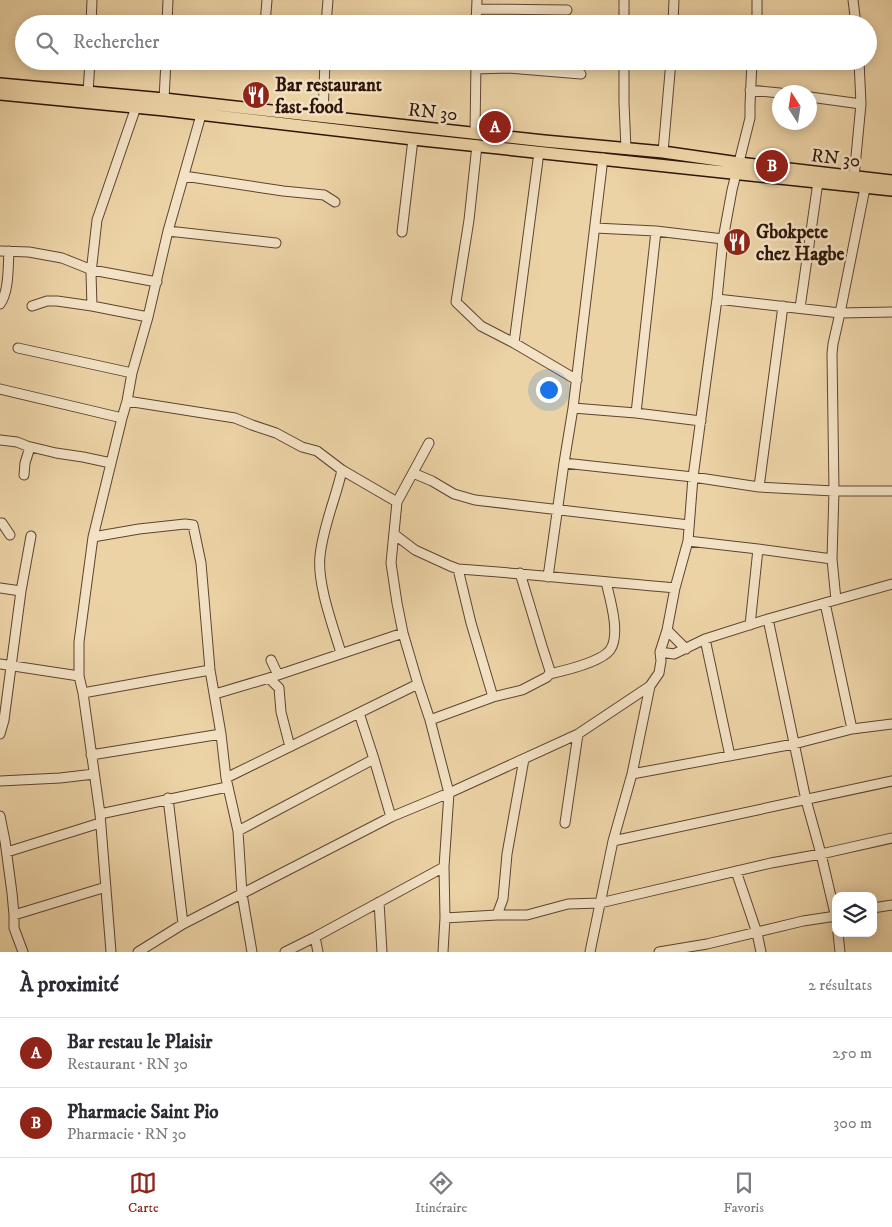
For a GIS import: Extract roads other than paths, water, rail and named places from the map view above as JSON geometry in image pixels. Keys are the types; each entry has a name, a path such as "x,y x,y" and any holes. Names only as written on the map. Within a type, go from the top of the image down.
{"main road":[{"name":"RN 30","path":"0,84 164,99 663,152 818,182 892,190"},
{"name":"RN 30","path":"0,94 136,107 539,152 892,181"}],"street":[{"path":"91,15 92,0"},
{"path":"167,15 168,0"},
{"path":"265,15 267,0"},
{"path":"327,15 328,0"},
{"path":"624,0 624,15"},
{"path":"673,15 674,0"},
{"path":"757,15 758,0"},
{"path":"853,0 855,15"},
{"path":"477,5 567,10"},
{"path":"88,93 89,70"},
{"path":"164,99 166,70"},
{"path":"323,116 325,70"},
{"path":"475,133 476,70"},
{"path":"532,70 581,74"},
{"path":"624,70 626,149"},
{"path":"663,152 670,70"},
{"path":"590,952 613,841 632,774 650,686 658,673 661,661 660,652 688,541 723,239 750,118 751,70"},
{"path":"854,177 861,104 859,70"},
{"path":"750,90 772,93"},
{"path":"817,98 861,104"},
{"path":"92,306 91,273 97,220 136,107"},
{"path":"111,952 100,814 79,676 78,642 93,537 122,418 128,401 132,373 157,282 168,231 201,115"},
{"path":"402,232 413,139"},
{"path":"477,145 469,220 456,302 481,326 577,380"},
{"path":"514,343 539,152"},
{"path":"548,577 577,380 603,158"},
{"path":"184,176 324,196 335,202"},
{"path":"800,308 818,182"},
{"path":"836,600 832,559 834,491 832,344 840,313 864,188"},
{"path":"595,228 723,239"},
{"path":"168,231 276,243"},
{"path":"636,413 656,232"},
{"path":"0,304 4,297 8,271 4,251 29,252 62,258 92,270 157,282"},
{"path":"716,299 840,313 892,312"},
{"path":"32,306 47,300 92,306 148,317"},
{"path":"759,488 783,306"},
{"path":"18,348 132,373"},
{"path":"0,389 122,418"},
{"path":"128,401 235,418 276,433 302,447 317,451 342,470 397,502"},
{"path":"573,408 701,421"},
{"path":"0,440 111,463"},
{"path":"429,443 397,502 391,563 403,633 430,720 449,792 444,867 445,918 443,952"},
{"path":"24,475 25,463 30,447"},
{"path":"564,463 694,478 759,488 892,491"},
{"path":"341,654 321,582 320,558 323,536 342,470"},
{"path":"413,473 432,481 454,494 475,500 690,525"},
{"path":"0,523 2,523 10,535"},
{"path":"93,537 139,529 185,524 193,526 201,563 210,670 221,734 226,782 238,831 242,894 252,952"},
{"path":"394,534 415,550 458,569 675,588"},
{"path":"0,734 4,720 20,591 31,536"},
{"path":"688,541 832,559"},
{"path":"750,625 758,549"},
{"path":"458,569 471,623 493,697"},
{"path":"520,573 551,674"},
{"path":"430,720 493,697 522,690 551,674 591,663 610,651 613,642 614,619 606,582"},
{"path":"660,652 674,654 705,639 892,584"},
{"path":"0,588 20,591"},
{"path":"825,603 852,729"},
{"path":"768,619 806,800 832,900"},
{"path":"667,630 686,649"},
{"path":"215,694 403,633"},
{"path":"705,639 730,756"},
{"path":"271,660 277,675 281,712 290,747"},
{"path":"0,664 79,676"},
{"path":"82,693 210,670"},
{"path":"277,675 281,680 279,688"},
{"path":"100,814 226,782 290,747 418,684"},
{"path":"138,952 183,924 391,817 578,734 650,686"},
{"path":"359,713 391,817"},
{"path":"632,774 794,744 852,729 892,724"},
{"path":"91,755 221,734"},
{"path":"565,823 578,734"},
{"path":"238,831 374,759"},
{"path":"497,915 503,899 507,854 524,759"},
{"path":"0,781 94,774"},
{"path":"613,841 892,781"},
{"path":"168,798 183,924"},
{"path":"0,816 7,852 14,928 23,952"},
{"path":"7,852 100,823"},
{"path":"445,918 527,915 568,904 600,903 771,863 892,838"},
{"path":"285,952 444,867"},
{"path":"736,871 757,933 761,952"},
{"path":"14,915 106,887"},
{"path":"379,902 382,952"},
{"path":"877,907 892,905"},
{"path":"659,952 708,948 803,921 832,917"},
{"path":"315,937 318,952"},
{"path":"838,937 840,952"}],"place":[{"name":"Bar restaurant fast-food","path":"256,95"},
{"name":"Bar restau le Plaisir","path":"495,127"},
{"name":"Pharmacie Saint Pio","path":"772,166"},
{"name":"Gbokpete chez Hagbe","path":"737,242"}]}
